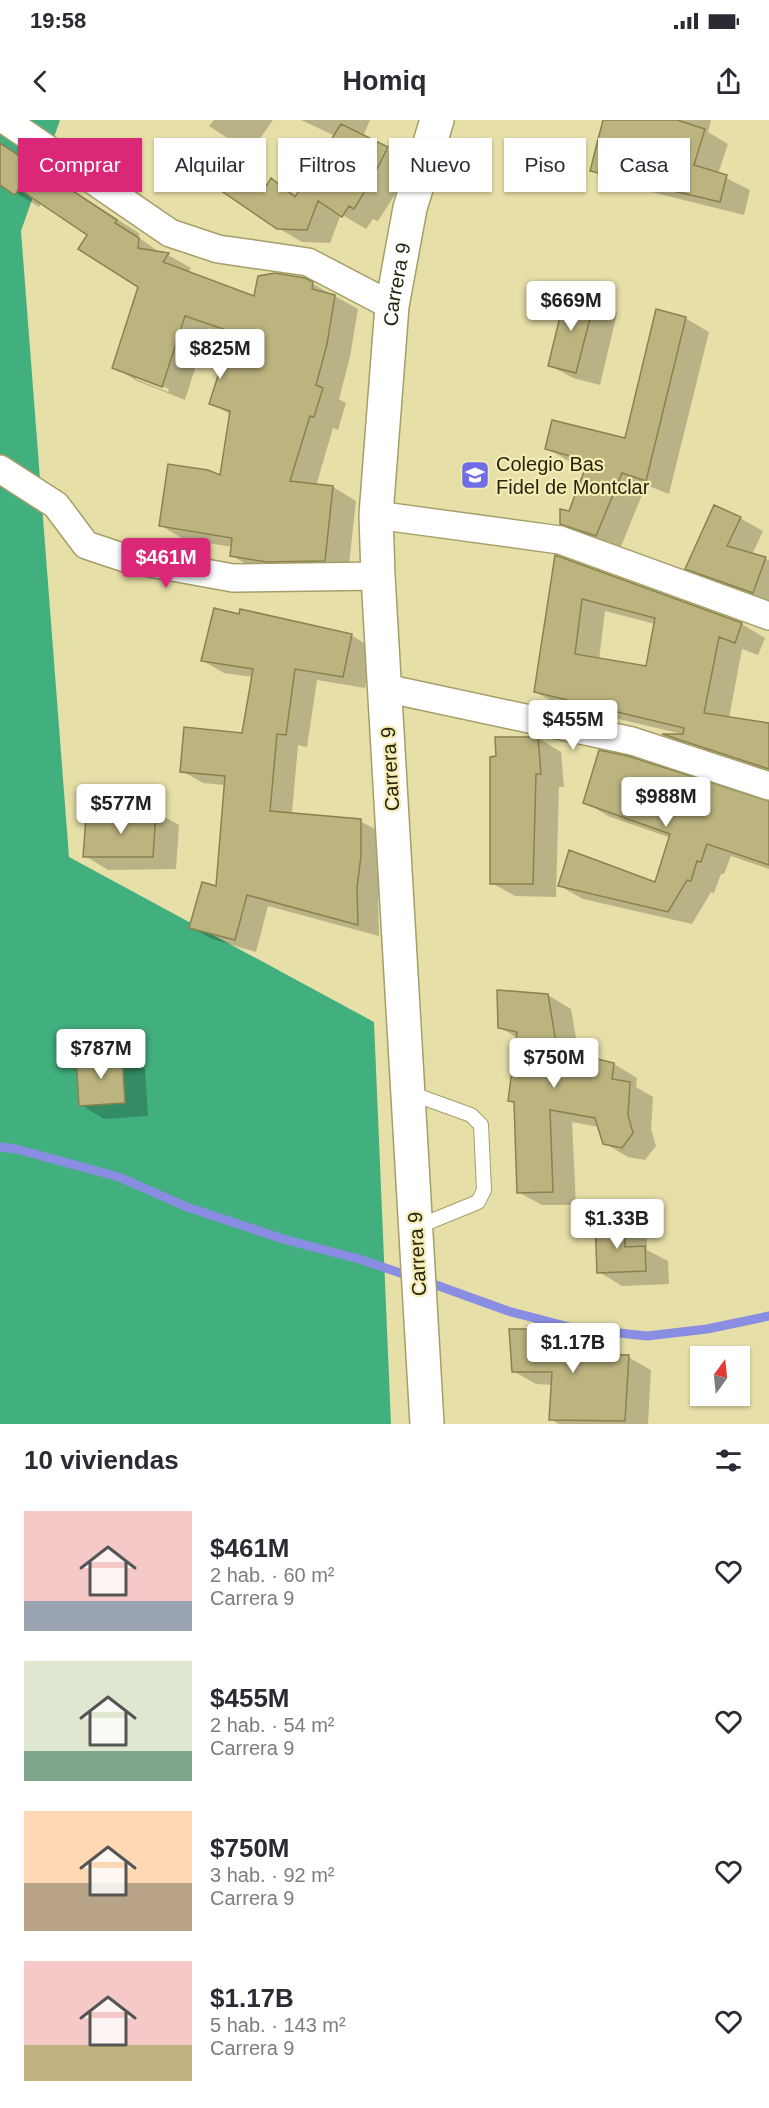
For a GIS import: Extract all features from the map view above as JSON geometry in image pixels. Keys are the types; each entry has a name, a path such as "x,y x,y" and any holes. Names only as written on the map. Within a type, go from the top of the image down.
{"highway":[{"name":"Carrera 9","path":"427,1424 376,515 392,306 410,208 436,120"}],"street":[{"path":"5,120 170,233 218,249 308,262 392,306"},
{"path":"0,469 56,505 86,545 128,559 233,578 378,576"},
{"path":"376,515 560,540 769,616"},
{"path":"385,688 632,741 769,786"}],"lane":[{"path":"408,1092 471,1115 481,1125 484,1190 478,1202 416,1228"}],"green space":[{"path":"0,120 60,120 54,138 18,138 18,192 35,192 21,231 69,857 374,1022 391,1424 0,1424"}],"building":[{"path":"603,120 677,120 705,129 694,165 727,175 720,202 678,192 690,192 690,138 598,138"},
{"path":"341,124 370,138 332,138"},
{"path":"598,140 598,173 590,171"},
{"path":"377,142 388,147 377,169"},
{"path":"0,143 18,155 18,190 15,195 0,185"},
{"path":"271,178 278,184 278,192 289,192 295,197 298,192 364,192 354,209 349,206 342,217 318,201 307,230 277,229 223,192 266,192 266,184"},
{"path":"23,192 74,192 117,220 115,223 139,238 138,248 169,253 163,262 254,296 258,276 275,273 305,278 313,282 312,289 335,295 327,344 316,385 323,388 314,417 310,416 290,481 333,486 325,561 267,562 230,556 232,538 159,526 168,464 208,470 220,475 230,411 209,404 232,332 185,316 162,387 112,368 138,287 78,249 87,235"},
{"path":"566,292 595,299 576,373 548,366"},
{"path":"656,309 686,317 646,481 622,473 596,536 560,524 560,509 569,511 588,461 545,449 552,420 625,438"},
{"path":"714,505 741,517 727,546 766,557 753,593 685,569"},
{"path":"555,555 742,623 735,643 719,637 704,713 769,723 769,769 662,734 683,734 684,728 534,692","holes":["582,599 655,618 646,666 575,654"]},
{"path":"214,608 239,614 240,609 352,634 343,677 295,669 286,735 277,734 270,811 361,819 361,856 357,887 358,925 247,895 235,940 189,928 202,882 216,886 225,776 180,772 184,727 242,733 253,669 201,661"},
{"path":"495,737 538,737 541,774 536,774 533,884 490,884 490,757 496,756"},
{"path":"599,750 628,756 769,801 769,865 707,844 701,862 697,861 691,881 687,880 668,912 558,886 569,850 655,882 670,834 583,803"},
{"path":"156,810 153,857 83,857 86,817 120,817 120,811"},
{"path":"497,990 548,994 557,1049 614,1063 612,1079 630,1082 628,1115 633,1133 622,1148 603,1144 595,1118 550,1110 553,1192 517,1193 514,1102 508,1101 517,1032 498,1028"},
{"path":"122,1054 125,1103 79,1106 76,1058"},
{"path":"624,1220 625,1247 645,1246 646,1271 597,1273 595,1221"},
{"path":"509,1329 581,1329 582,1354 629,1355 625,1421 549,1420 552,1372 512,1372"}],"waterway":[{"path":"0,1147 16,1149 119,1177 187,1207 283,1239 359,1259 412,1277"},
{"path":"425,1281 508,1311 573,1328 647,1336 707,1329 769,1316"}],"place":[{"name":"Colegio Bas Fidel de Montclar","path":"475,475"}]}
